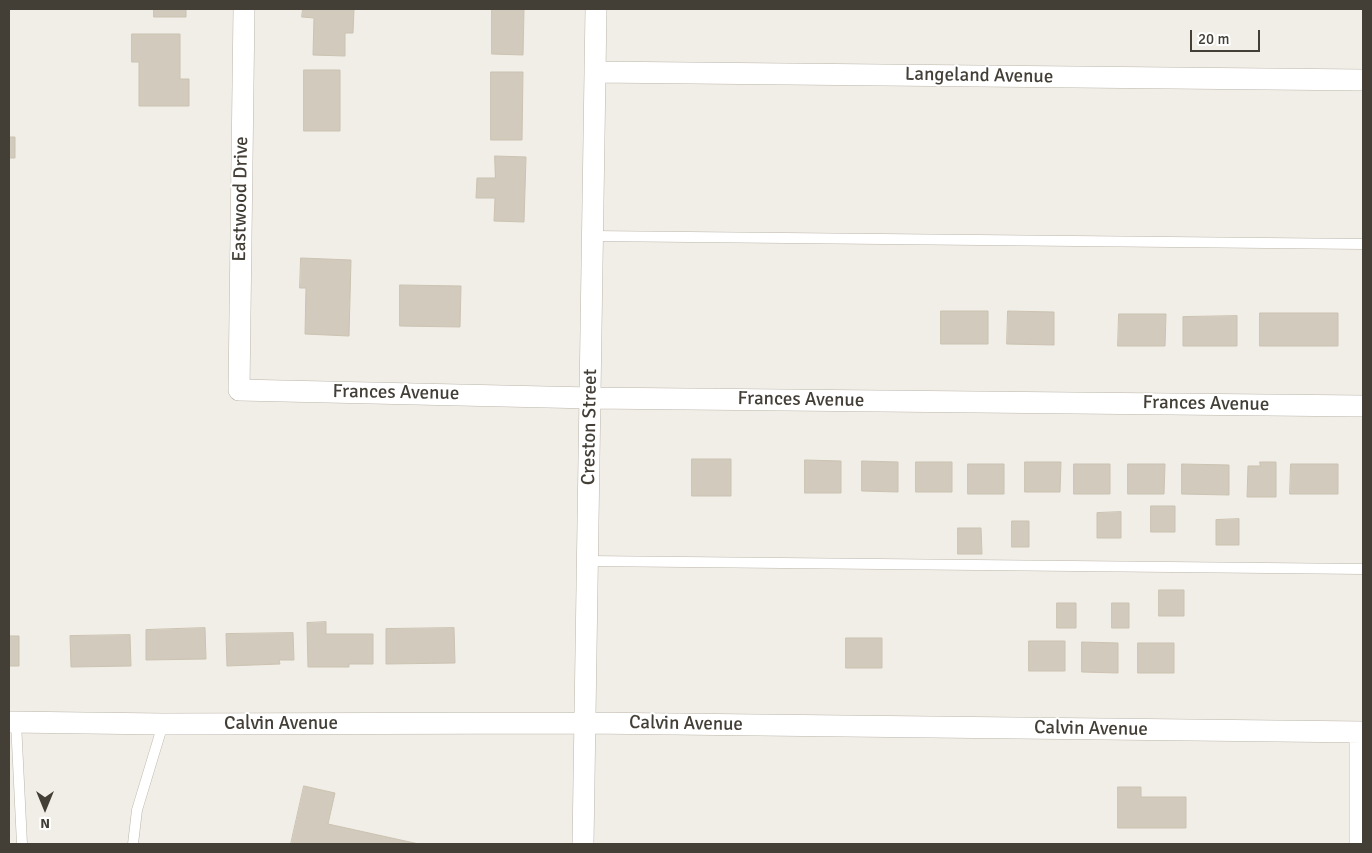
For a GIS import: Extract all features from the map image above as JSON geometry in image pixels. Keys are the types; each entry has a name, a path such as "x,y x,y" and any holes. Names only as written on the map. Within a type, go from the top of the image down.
{"street":[{"name":"Eastwood Drive","path":"239,390 244,9"},
{"name":"Creston Street","path":"583,844 596,9"},
{"name":"Langeland Avenue","path":"595,72 1363,80"},
{"name":"Frances Avenue","path":"239,390 591,398 1363,406"},
{"name":"Calvin Avenue","path":"13,722 163,724 586,723 1362,732"},
{"path":"1360,844 1362,732"}],"lane":[{"path":"593,236 1363,244"},
{"path":"588,561 1363,569"},
{"path":"13,722 22,844"},
{"path":"133,844 137,810 163,724"}],"building":[{"path":"154,9 186,9 186,17 154,17"},
{"path":"303,9 354,9 353,33 345,33 345,56 313,55 314,18 302,17"},
{"path":"492,9 524,9 523,55 492,54"},
{"path":"132,34 180,34 180,79 189,79 189,106 139,106 139,62 132,62"},
{"path":"304,70 340,70 340,131 304,131"},
{"path":"491,72 523,72 522,140 491,140"},
{"path":"9,137 15,137 15,158 9,158"},
{"path":"495,156 526,157 524,222 494,221 495,198 476,198 477,178 495,178"},
{"path":"301,258 351,260 349,336 305,334 306,288 300,288"},
{"path":"400,285 461,286 460,327 400,326"},
{"path":"941,311 988,311 988,344 941,344"},
{"path":"1008,311 1054,312 1054,345 1007,344"},
{"path":"1260,313 1338,313 1338,346 1260,346"},
{"path":"1119,314 1166,314 1165,346 1118,346"},
{"path":"1237,316 1237,346 1183,346 1183,317"},
{"path":"692,459 731,459 731,496 692,496"},
{"path":"805,460 841,461 841,493 805,493"},
{"path":"862,461 898,462 898,492 862,491"},
{"path":"916,462 952,462 952,492 916,492"},
{"path":"1025,462 1061,462 1060,492 1025,492"},
{"path":"1260,462 1276,462 1276,497 1247,497 1248,466 1260,466"},
{"path":"968,464 1004,464 1004,494 968,494"},
{"path":"1074,464 1110,464 1110,494 1074,494"},
{"path":"1128,464 1165,464 1164,494 1128,494"},
{"path":"1182,464 1229,465 1229,495 1182,494"},
{"path":"1291,464 1338,464 1338,494 1290,494"},
{"path":"1151,506 1175,506 1175,532 1151,532"},
{"path":"1121,512 1121,538 1097,538 1097,513"},
{"path":"1239,519 1239,545 1216,545 1216,520"},
{"path":"1012,521 1029,521 1029,547 1012,547"},
{"path":"958,528 981,528 982,554 958,554"},
{"path":"1159,590 1184,590 1184,616 1159,616"},
{"path":"1057,603 1076,603 1076,628 1057,628"},
{"path":"1112,603 1129,603 1129,628 1112,628"},
{"path":"326,622 326,634 373,634 373,664 349,664 349,667 308,667 307,623"},
{"path":"205,628 206,659 146,660 146,630"},
{"path":"454,628 455,663 386,664 386,629"},
{"path":"293,633 294,660 279,660 280,664 227,666 226,634"},
{"path":"130,635 131,666 71,667 70,636"},
{"path":"9,636 19,636 19,666 9,666"},
{"path":"846,638 882,638 882,668 846,668"},
{"path":"1029,641 1065,641 1065,671 1029,671"},
{"path":"1082,642 1118,643 1118,673 1082,672"},
{"path":"1138,643 1174,643 1174,673 1138,673"},
{"path":"304,786 335,793 328,824 419,844 291,844"},
{"path":"1118,787 1141,787 1141,797 1186,797 1186,828 1118,828"}]}
